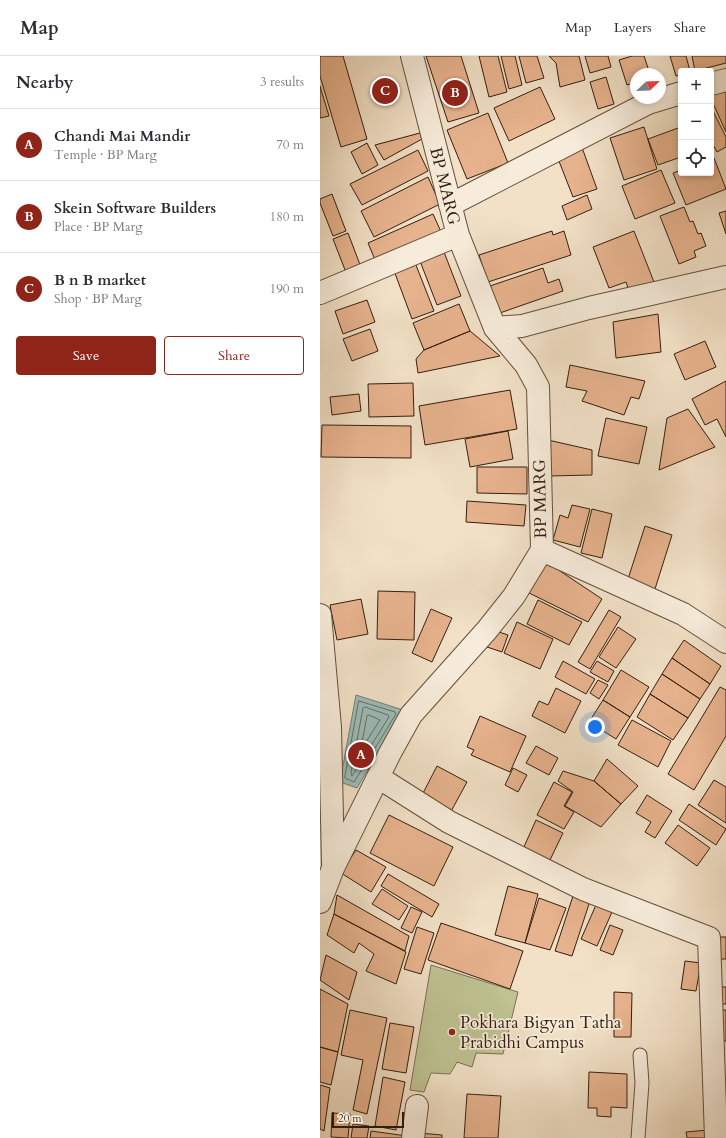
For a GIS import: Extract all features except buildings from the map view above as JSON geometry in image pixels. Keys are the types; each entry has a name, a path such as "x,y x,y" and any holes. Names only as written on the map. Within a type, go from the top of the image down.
{"street":[{"name":"BP MARG","path":"320,902 333,868 378,777 411,715 487,630 514,596 542,550 538,387 526,365 495,328 458,235 412,56"},
{"path":"714,83 726,80"},
{"path":"450,205 648,103 678,94"},
{"path":"320,293 458,235"},
{"path":"495,328 522,326 597,306 726,277"},
{"path":"542,550 683,614 726,642"},
{"path":"320,615 330,727 333,868"},
{"path":"378,777 448,822 583,890 709,938 716,1138"},
{"path":"413,1138 417,1106"}],"lane":[{"path":"638,1138 642,1083 640,1055"}],"green space":[{"path":"431,965 518,992 503,1054 476,1053 472,1067 457,1062 450,1074 431,1073 424,1092 410,1090"}],"water":[{"path":"356,695 403,710 357,788 340,782"}],"place":[{"name":"B n B market","path":"385,91"},
{"name":"Skein Software Builders","path":"455,93"},
{"name":"Chandi Mai Mandir","path":"361,755"},
{"name":"Pokhara Bigyan Tatha Prabidhi Campus","path":"452,1032"}]}
